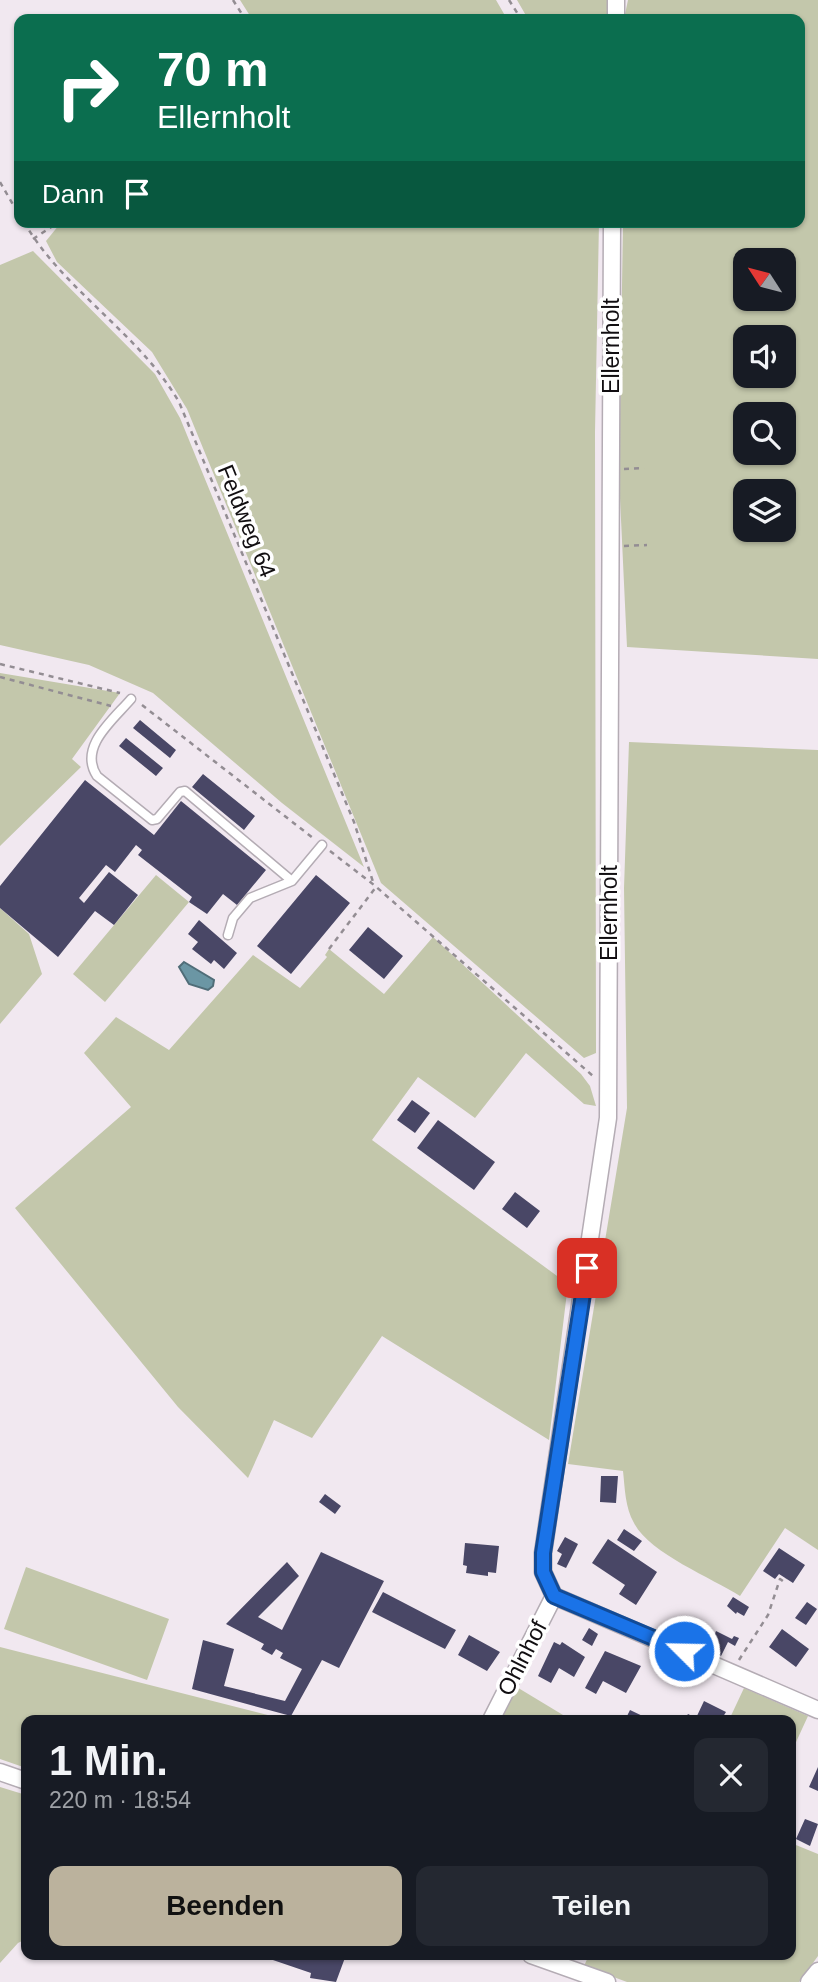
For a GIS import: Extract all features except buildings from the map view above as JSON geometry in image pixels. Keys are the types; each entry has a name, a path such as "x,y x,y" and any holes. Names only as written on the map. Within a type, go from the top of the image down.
{"street":[{"name":"Ellernholt","path":"554,1596 543,1572 543,1553 601,1117 612,228"},
{"path":"554,1596 818,1710"},
{"name":"Ohlnhof","path":"494,1715 554,1596"},
{"path":"0,1772 21,1779"},
{"path":"545,1960 607,1982"},
{"path":"809,1982 818,1971"}],"lane":[{"path":"131,699 94,742 90,756 91,768 97,776 152,820 157,819 180,792 185,790 292,881"},
{"path":"228,935 233,918 250,898 292,881 322,845"}],"path":[{"path":"0,182 14,206"},
{"name":"Feldweg 64","path":"27,228 50,261 142,350 179,402 354,822 375,886 329,949"},
{"path":"33,239 50,228"},
{"path":"610,547 647,545"},
{"path":"0,677 104,701 120,711"},
{"path":"731,1672 768,1615 780,1579 784,1582 786,1579"}],"green space":[{"path":"240,0 496,0 504,14 249,14"},
{"path":"517,0 608,0 608,14 525,14"},
{"path":"628,0 818,0 818,659 627,647 619,477 623,228 805,228 805,14 625,14"},
{"path":"57,228 599,228 595,432 596,1053 584,1058 381,883 187,409 152,352 57,262 46,241"},
{"path":"33,251 155,374 180,418 364,867 282,803 153,693 89,665 0,645 0,265"},
{"path":"0,673 120,693 72,759 81,767 0,846"},
{"path":"629,742 818,750 818,1550 785,1528 740,1596 667,1555 642,1534 629,1511 623,1471 568,1464 627,1108 624,888"},
{"path":"156,875 189,902 105,1002 73,974"},
{"path":"0,908 29,934 42,974 0,1024"},
{"path":"433,937 581,1074 590,1086 596,1106 584,1104 526,1053 475,1118 418,1077 372,1140 568,1284 549,1440 382,1336 312,1438 274,1420 248,1478 178,1407 15,1208 131,1107 84,1053 116,1017 169,1050 253,955 300,988 327,957 325,955 329,949 384,994"},
{"path":"26,1567 169,1619 147,1680 4,1629"},
{"path":"0,1647 267,1715 21,1715 21,1766 0,1759"},
{"path":"515,1686 563,1715 500,1715"},
{"path":"744,1688 808,1716 796,1742 796,1715 731,1715"},
{"path":"0,1787 21,1793 21,1942 0,1963"},
{"path":"796,1845 818,1854 818,1956 799,1982 627,1982 584,1966 587,1960 796,1960"}],"water":[{"path":"184,962 214,980 213,986 208,990 189,984 179,967"}],"route":[{"path":"587,1268 543,1553 546,1585 554,1596 684,1651"}]}
